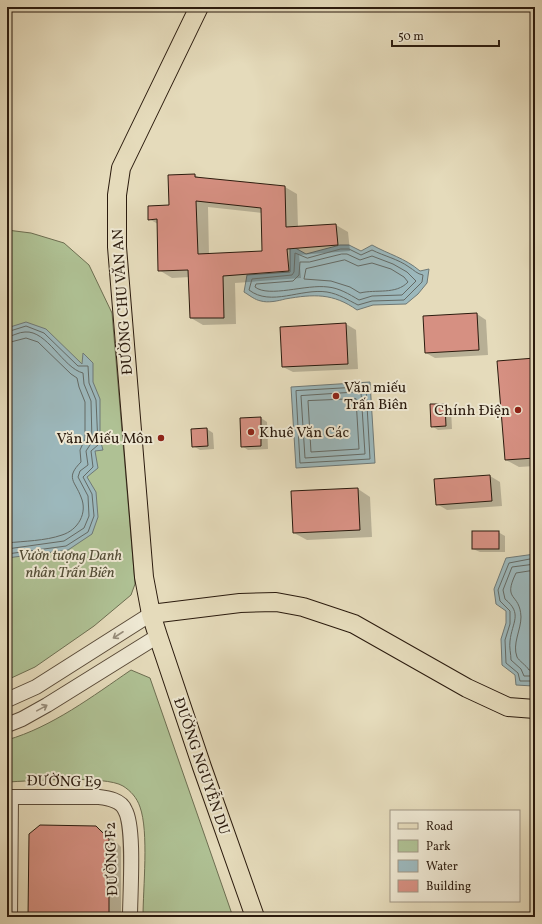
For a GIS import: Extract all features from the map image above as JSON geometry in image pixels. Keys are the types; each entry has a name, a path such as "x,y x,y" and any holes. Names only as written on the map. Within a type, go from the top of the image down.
{"main road":[{"name":"ĐƯỜNG CHU VĂN AN","path":"151,614 140,546 116,247 116,195 121,168 199,7"},
{"path":"151,614 240,603 276,602 304,608 354,624 467,688 508,707 535,709"},
{"name":"ĐƯỜNG NGUYỄN DU","path":"151,614 202,767 255,917"}],"street":[{"path":"7,700 36,687 151,614"},
{"path":"7,725 48,705 158,636"},
{"path":"9,797 10,917"},
{"name":"ĐƯỜNG E9","path":"9,797 99,797 113,799 118,803"},
{"name":"ĐƯỜNG F2","path":"118,803 125,808 130,824 130,917"}],"green space":[{"name":"Vườn tượng Danh nhân Trấn Biên","path":"7,230 31,233 64,243 89,265 112,313 135,584 131,595 94,626 35,667 7,680"},
{"path":"131,670 150,678 233,917 143,917 145,845 143,818 139,804 131,792 123,786 101,781 84,780 7,782 7,740 40,727 72,710"}],"water":[{"path":"290,245 306,254 340,245 349,245 361,251 372,245 402,259 420,271 429,269 427,283 418,294 406,304 373,305 357,310 340,300 323,296 305,296 267,302 257,300 244,292 247,275 290,272"},
{"path":"26,322 46,329 82,364 83,353 93,363 93,382 100,399 100,439 103,450 95,451 98,468 87,477 96,492 98,517 92,534 68,550 7,558 7,328"},
{"path":"370,382 375,463 296,468 291,387"},
{"path":"535,554 535,673 533,686 516,685 515,675 502,665 501,639 506,623 506,611 496,604 494,589 506,558"}],"building":[{"path":"195,174 195,177 285,186 286,227 336,224 338,245 287,249 289,271 223,276 224,318 190,318 188,270 158,271 157,219 148,220 148,206 169,205 168,175","holes":["196,201 261,208 262,251 198,254"]},
{"path":"477,313 479,350 425,353 423,316"},
{"path":"346,323 348,364 282,367 280,327"},
{"name":"Chính Điện","path":"535,358 535,458 505,460 497,361"},
{"path":"430,404 445,404 446,426 431,427"},
{"name":"Khuê Văn Các","path":"261,417 261,446 241,447 240,418"},
{"path":"207,428 208,446 192,447 191,429"},
{"path":"490,475 492,501 436,505 434,479"},
{"path":"358,488 360,530 293,533 291,491"},
{"path":"472,531 499,531 499,549 472,549"},
{"path":"40,825 96,826 109,839 109,917 28,917 29,834"}],"place":[{"name":"Văn miếu Trấn Biên","path":"336,396"},
{"name":"Chính Điện","path":"518,410"},
{"name":"Khuê Văn Các","path":"251,432"},
{"name":"Văn Miếu Môn","path":"161,438"}]}
